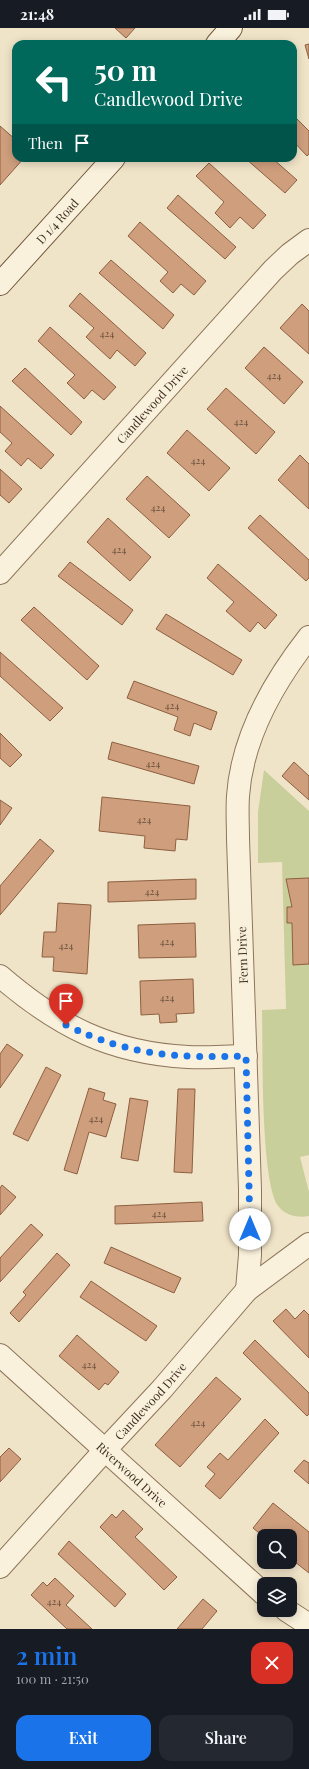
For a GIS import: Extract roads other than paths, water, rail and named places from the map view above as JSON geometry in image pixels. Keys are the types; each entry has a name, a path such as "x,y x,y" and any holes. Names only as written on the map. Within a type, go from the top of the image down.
{"street":[{"path":"220,40 231,28"},
{"name":"D 1/4 Road","path":"0,284 110,162"},
{"name":"Candlewood Drive","path":"0,573 273,270 290,254 309,240"},
{"name":"Fern Drive","path":"247,1290 250,1255 250,1189 238,839 238,796 244,761 254,728 268,697 286,667 309,637"},
{"path":"0,976 43,1011 66,1025 115,1045 141,1052 165,1056 246,1056"},
{"name":"Candlewood Drive","path":"0,1567 162,1389 247,1290 309,1244"},
{"name":"Riverwood Drive","path":"0,1355 257,1588"},
{"path":"297,1617 309,1625"}]}
